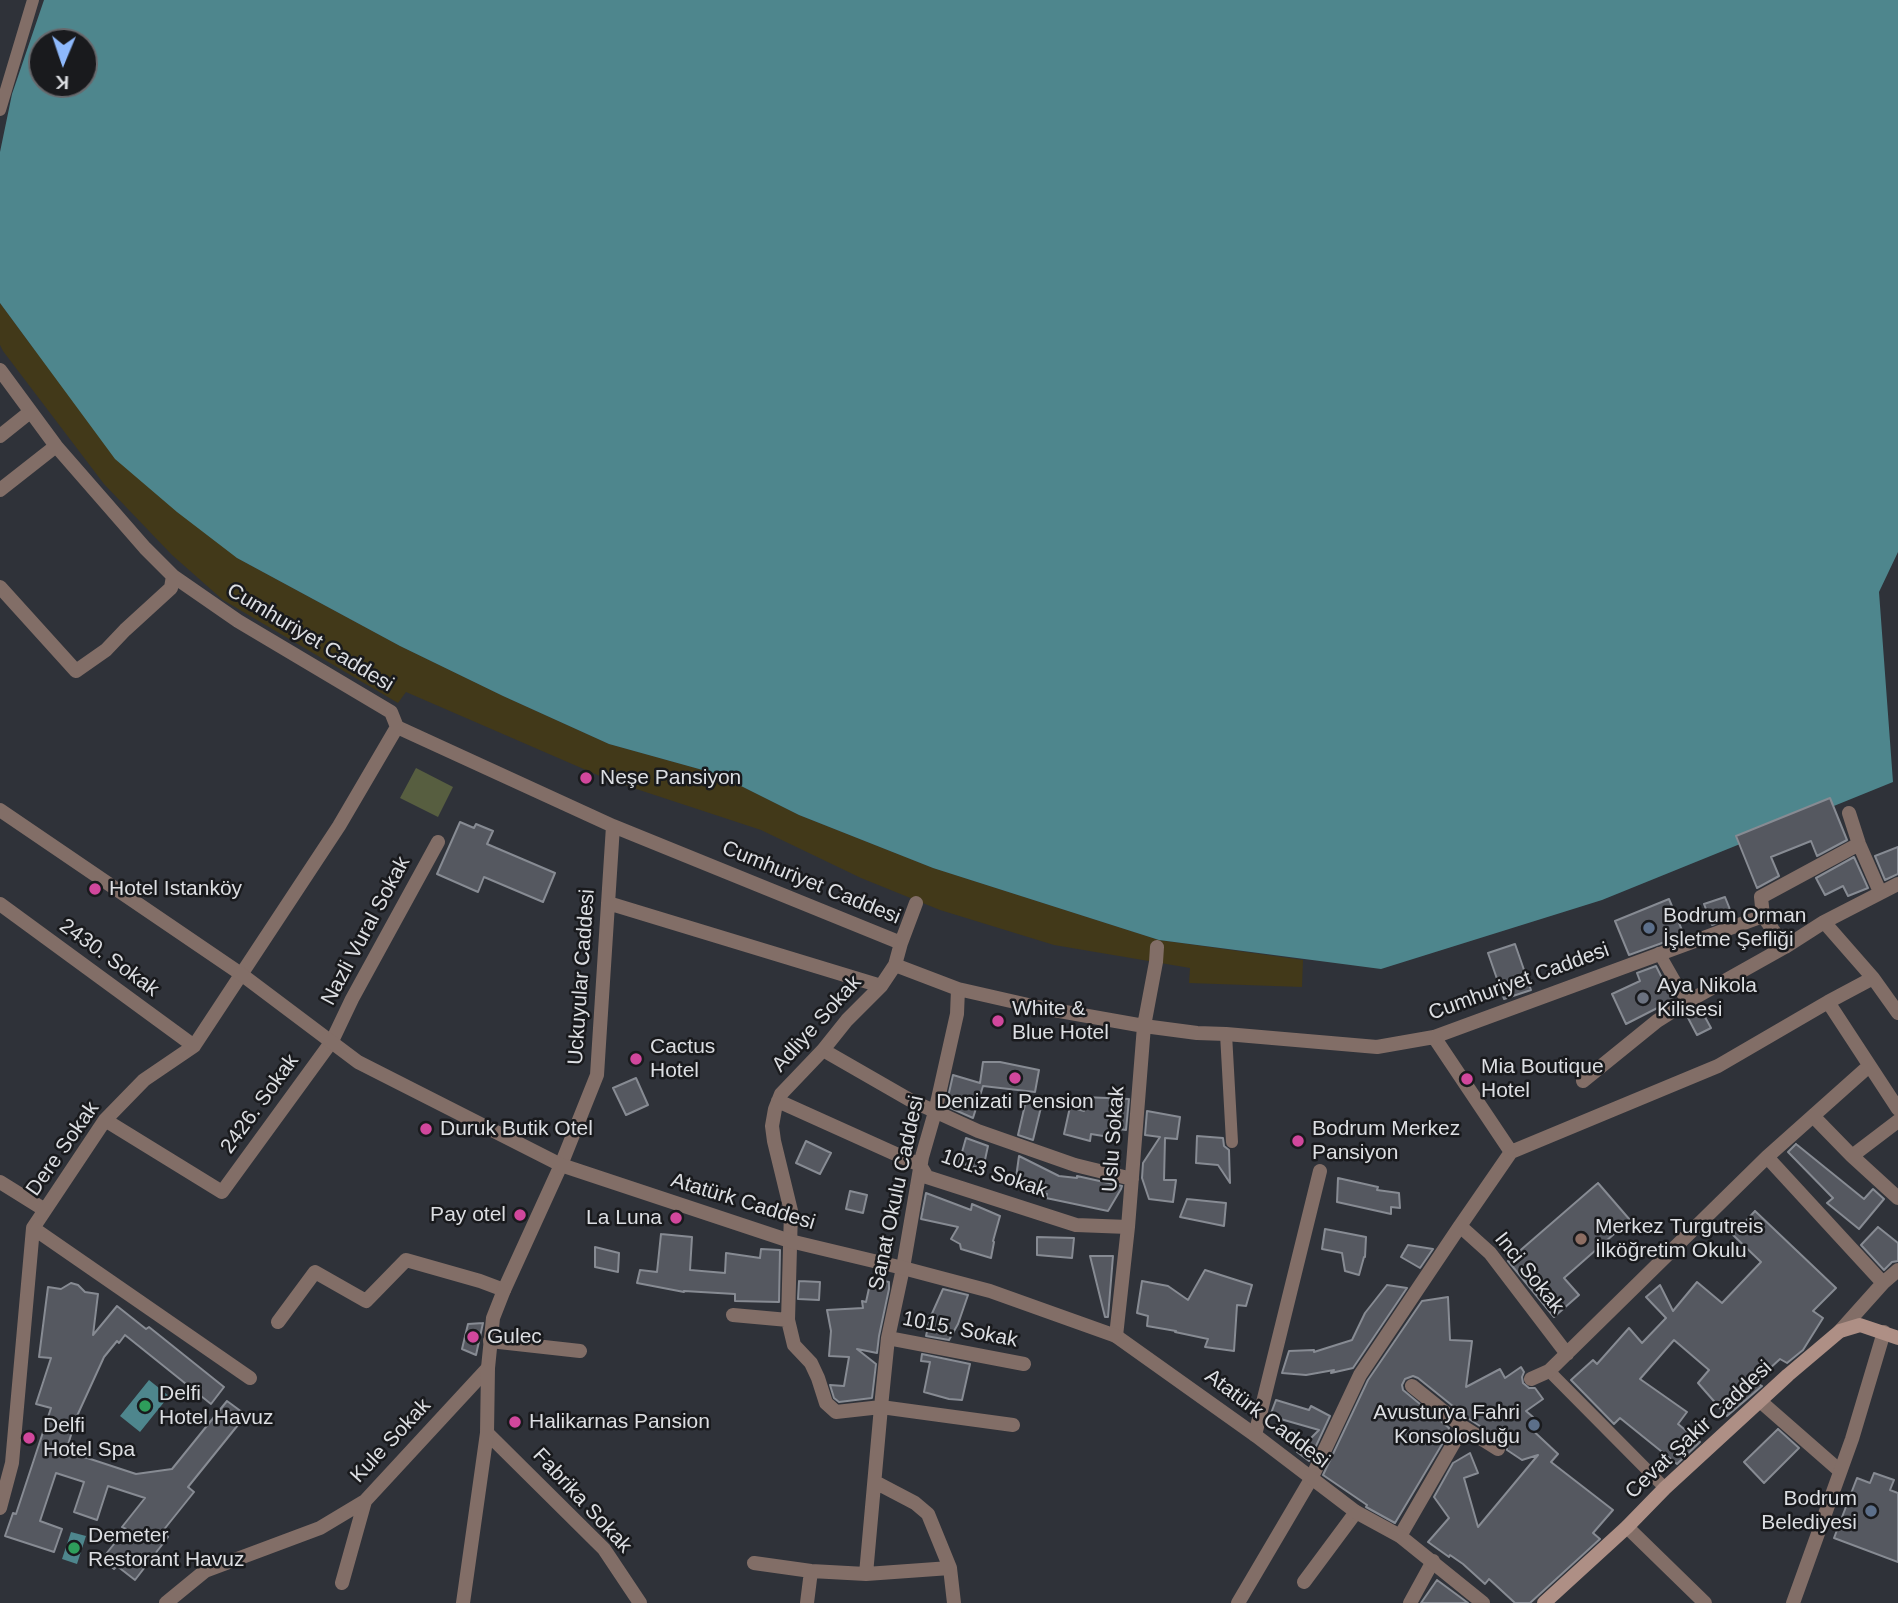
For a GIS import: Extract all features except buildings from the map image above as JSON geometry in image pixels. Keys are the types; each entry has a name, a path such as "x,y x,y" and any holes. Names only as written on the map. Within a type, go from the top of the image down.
{"main road":[{"path":"1840,1331 1860,1325 1898,1338"},
{"name":"Cevat Şakir Caddesi","path":"1544,1603 1665,1488 1840,1331"}],"street":[{"path":"0,110 33,0"},
{"name":"Cumhuriyet Caddesi","path":"1,374 56,446 173,576 238,621 391,712 397,727 613,826 901,943 895,965 958,989 1037,1007 1144,1026 1197,1033 1377,1047 1434,1037 1763,916"},
{"path":"0,436 30,412"},
{"path":"0,491 56,446"},
{"path":"0,587 76,671 106,650 171,588 173,576"},
{"name":"Dere Sokak","path":"0,1508 12,1463 33,1228 106,1119 144,1080 194,1046 339,826 397,727"},
{"name":"Atatürk Caddesi","path":"0,810 241,974 358,1062 561,1165 790,1241 990,1291 1115,1336 1255,1435 1356,1512 1400,1536 1483,1603"},
{"path":"1849,813 1880,892"},
{"name":"Uckuyular Caddesi","path":"463,1603 487,1433 488,1368 493,1318 561,1165 597,1075 613,826"},
{"name":"Nazli Vural Sokak","path":"332,1041 438,842"},
{"path":"1784,947 1763,916 1762,897 1859,844"},
{"path":"1583,1081 1657,1021 1687,1002 1824,922 1898,884"},
{"path":"608,903 881,986"},
{"path":"901,943 916,903"},
{"name":"2430. Sokak","path":"0,904 194,1046"},
{"path":"1824,922 1873,978 1898,1013"},
{"name":"Uslu Sokak","path":"1115,1336 1128,1227 1144,1026 1157,947"},
{"path":"1659,953 1687,1002"},
{"name":"Adliye Sokak","path":"895,965 881,986 847,1020 781,1094 778,1101 772,1126 791,1211 788,1320 794,1345 811,1363 825,1403 836,1412 881,1407 1013,1424"},
{"path":"1238,1603 1311,1479 1360,1375 1511,1152 1718,1066 1873,978"},
{"name":"Sanat Okulu Caddesi","path":"881,1407 888,1338 920,1165 957,1014 958,989"},
{"path":"1828,1002 1898,1109"},
{"path":"1226,1034 1232,1142"},
{"path":"1434,1037 1511,1152"},
{"name":"2426. Sokak","path":"106,1119 222,1192 332,1041"},
{"path":"823,1050 935,1112 978,1130 1075,1165 1132,1179"},
{"path":"1531,1379 1549,1371 1767,1157 1869,1066"},
{"name":"1013 Sokak","path":"778,1101 920,1165 928,1177 1076,1225 1128,1227"},
{"path":"1813,1116 1898,1198"},
{"path":"1852,1156 1898,1121"},
{"path":"1767,1157 1883,1283"},
{"path":"1255,1435 1320,1171"},
{"path":"0,1182 46,1210"},
{"name":"Inci Sokak","path":"1460,1226 1490,1253 1567,1354"},
{"name":"Dere Sokak","path":"33,1228 250,1378"},
{"path":"278,1322 315,1272 366,1301 406,1260 504,1290"},
{"path":"1840,1331 1898,1270"},
{"path":"733,1315 788,1320"},
{"path":"1793,1603 1852,1439 1884,1332"},
{"name":"1015. Sokak","path":"888,1338 1024,1364"},
{"path":"490,1341 580,1351"},
{"name":"Kule Sokak","path":"171,1601 205,1571 320,1528 365,1501 488,1368"},
{"path":"1549,1371 1665,1488"},
{"path":"1412,1386 1463,1427 1498,1449"},
{"path":"1760,1401 1840,1471"},
{"path":"866,1574 881,1407"},
{"path":"1400,1536 1463,1427"},
{"name":"Fabrika Sokak","path":"487,1433 604,1549 639,1603"},
{"path":"875,1482 915,1503 928,1514 950,1568 954,1603"},
{"path":"342,1583 365,1501"},
{"path":"1304,1582 1356,1512"},
{"path":"1627,1527 1705,1603"},
{"path":"1410,1603 1433,1561"},
{"path":"754,1563 811,1571 866,1574 950,1568"},
{"path":"807,1603 811,1571"}],"green space":[{"path":"416,768 453,787 438,817 400,798"}],"sand":[{"path":"0,303 34,349 237,558 400,646 609,744 717,774 799,815 933,868 1159,940 1303,960 1302,987 1189,983 1190,968 1054,945 940,910 861,878 761,830 609,780 406,692 398,703 223,600 172,555 104,484 3,351 0,345"}],"water":[{"path":"44,0 1898,0 1898,552 1879,592 1893,782 1602,900 1381,969 1159,940 933,868 799,815 717,774 609,744 503,696 400,646 237,558 177,512 115,459 0,303 0,152 12,94 28,47 28,98 98,98 98,28 34,28"},
{"name":"Delfi Hotel Havuz","path":"149,1380 169,1396 140,1432 120,1416"},
{"name":"Demeter Restorant Havuz","path":"71,1532 86,1536 77,1564 62,1559"}],"place":[{"name":"Neşe Pansiyon","path":"586,778"},
{"name":"Hotel Istanköy","path":"95,889"},
{"name":"Bodrum Orman İşletme Şefliği","path":"1649,928"},
{"name":"Aya Nikola Kilisesi","path":"1643,998"},
{"name":"White & Blue Hotel","path":"998,1021"},
{"name":"Cactus Hotel","path":"636,1059"},
{"name":"Denizati Pension","path":"1015,1078"},
{"name":"Mia Boutique Hotel","path":"1467,1079"},
{"name":"Duruk Butik Otel","path":"426,1129"},
{"name":"Bodrum Merkez Pansiyon","path":"1298,1141"},
{"name":"Pay otel","path":"520,1215"},
{"name":"La Luna","path":"676,1218"},
{"name":"Merkez Turgutreis İlköğretim Okulu","path":"1581,1239"},
{"name":"Gulec","path":"473,1337"},
{"name":"Delfi Hotel Havuz","path":"145,1406"},
{"name":"Halikarnas Pansion","path":"515,1422"},
{"name":"Avusturya Fahri Konsolosluğu","path":"1534,1425"},
{"name":"Delfi Hotel Spa","path":"29,1438"},
{"name":"Bodrum Belediyesi","path":"1871,1511"},
{"name":"Demeter Restorant Havuz","path":"74,1548"}]}
